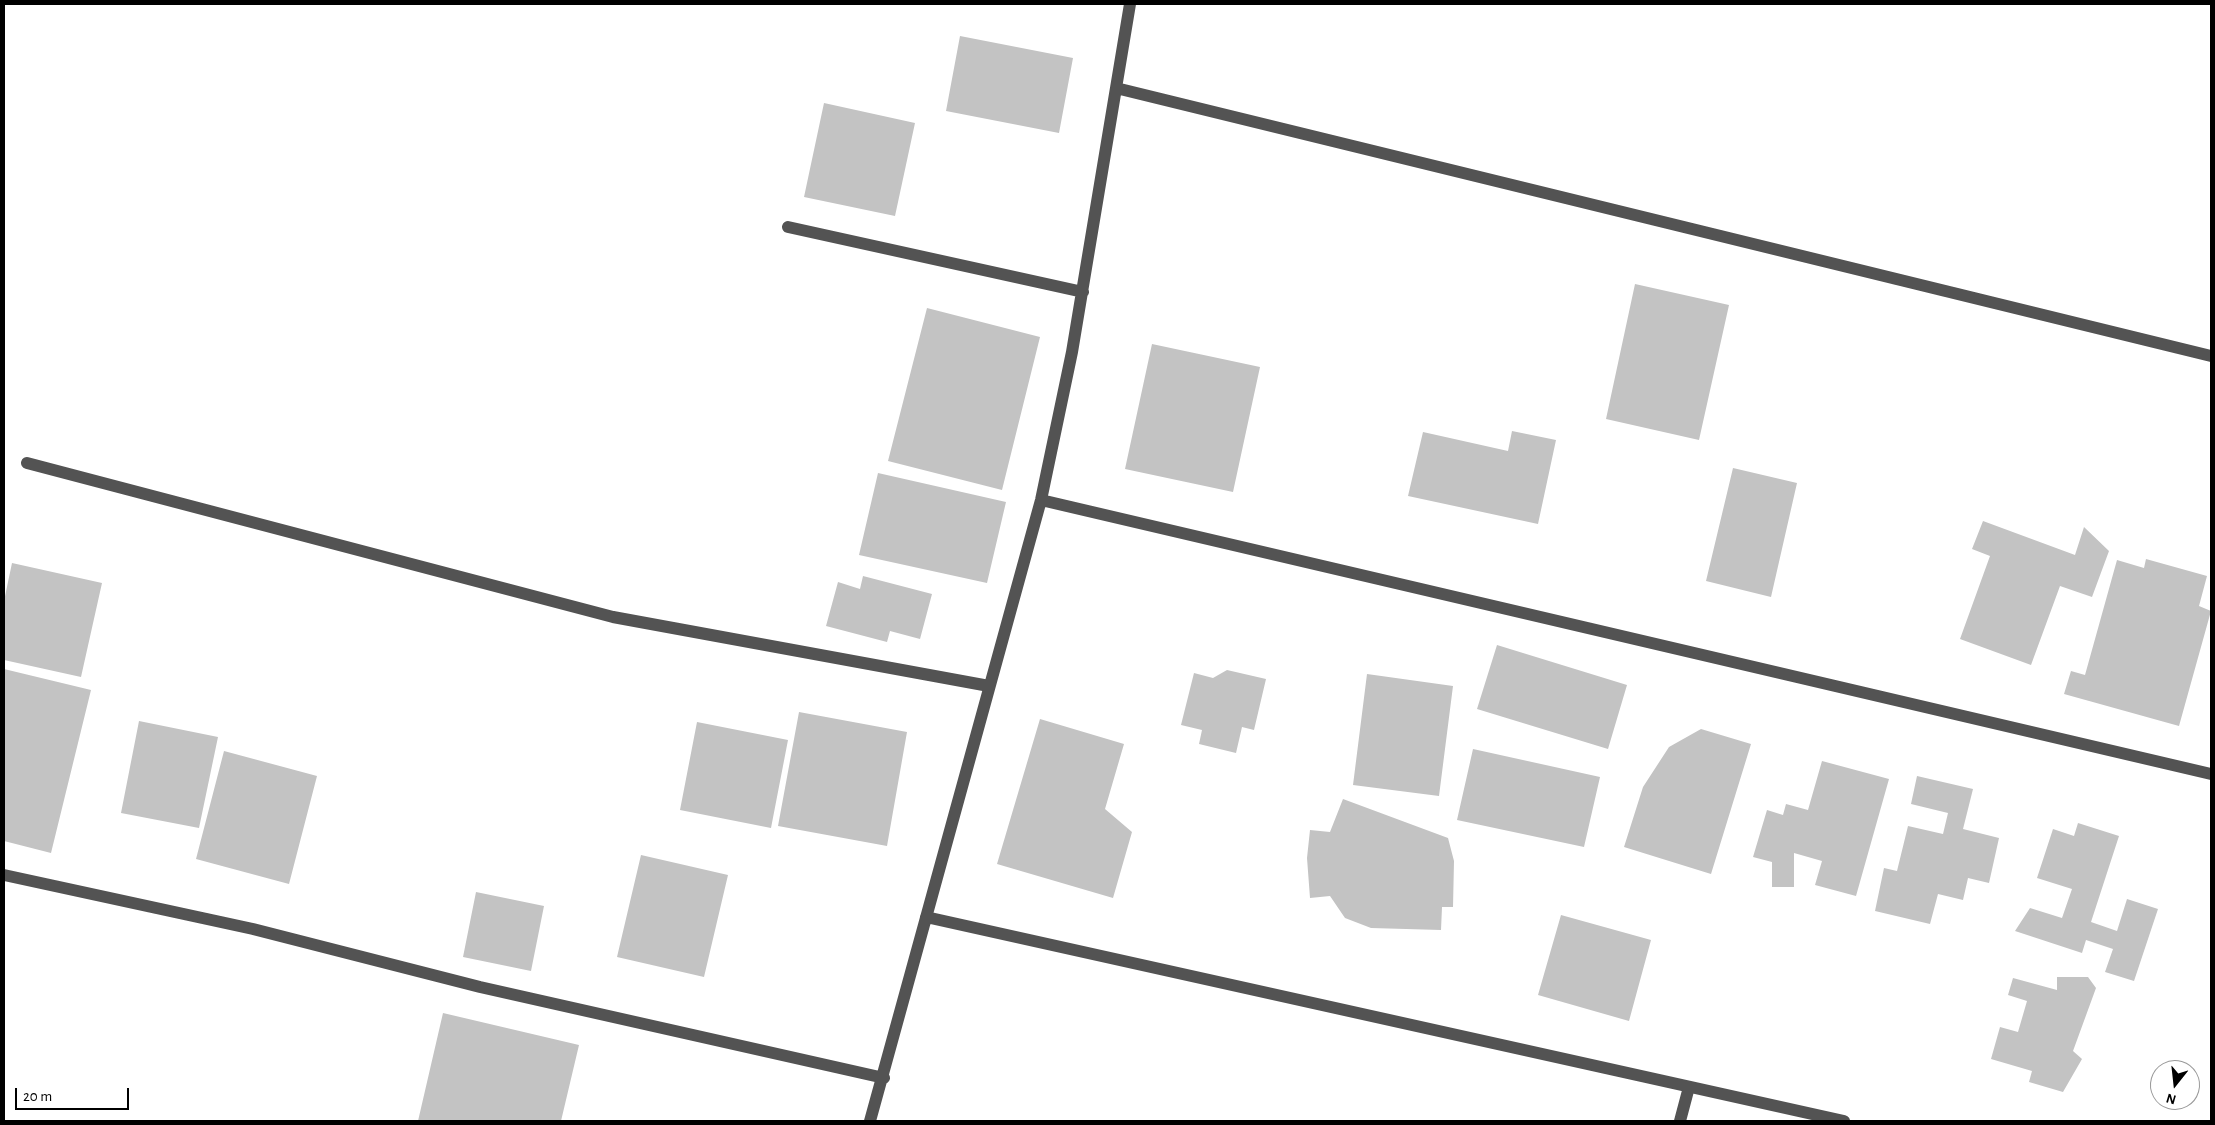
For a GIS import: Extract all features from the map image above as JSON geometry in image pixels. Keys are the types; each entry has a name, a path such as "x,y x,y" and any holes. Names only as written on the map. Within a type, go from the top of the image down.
{"street":[{"path":"870,1121 884,1078 926,917 1041,500 1083,292 1130,4"},
{"path":"1116,88 2211,356"},
{"path":"788,227 1083,292"},
{"path":"27,463 612,617 989,686"},
{"path":"1041,500 2211,774"},
{"path":"4,875 253,929 480,987 884,1078"},
{"path":"926,917 1844,1121"},
{"path":"1680,1121 1689,1087"}],"building":[{"path":"960,36 1073,58 1059,133 946,111"},
{"path":"824,103 915,123 895,216 804,197"},
{"path":"1635,284 1729,305 1699,440 1606,419"},
{"path":"927,308 1040,337 1002,490 888,461"},
{"path":"1152,344 1260,367 1233,492 1125,469"},
{"path":"1512,431 1556,440 1538,524 1408,496 1423,432 1508,451"},
{"path":"1733,468 1797,483 1771,597 1706,581"},
{"path":"878,473 1006,502 987,583 859,555"},
{"path":"1983,521 2075,555 2084,527 2109,551 2092,597 2060,586 2031,665 1960,639 1990,556 1972,549"},
{"path":"2146,559 2207,576 2199,606 2211,611 2179,726 2064,694 2071,671 2085,675 2117,560 2144,568"},
{"path":"12,563 102,583 81,677 4,660 4,601"},
{"path":"863,576 932,594 920,639 890,631 887,642 826,626 838,582 860,589"},
{"path":"1497,645 1627,685 1608,749 1477,709"},
{"path":"4,669 91,690 51,853 4,841"},
{"path":"1227,670 1266,679 1254,730 1242,727 1236,753 1199,744 1202,730 1181,725 1194,673 1213,678"},
{"path":"1367,674 1453,686 1439,796 1353,785"},
{"path":"799,712 907,732 887,846 778,826"},
{"path":"1040,719 1124,744 1105,809 1132,832 1113,898 997,864"},
{"path":"139,721 218,737 199,828 121,813"},
{"path":"697,722 788,740 771,828 680,810"},
{"path":"1701,729 1751,744 1711,874 1624,847 1643,787 1669,747"},
{"path":"1473,749 1600,777 1584,847 1457,820"},
{"path":"224,751 317,776 289,884 196,859"},
{"path":"1822,761 1889,779 1856,896 1815,885 1822,861 1794,853 1794,887 1772,887 1772,862 1753,857 1767,810 1783,815 1786,804 1808,810"},
{"path":"1917,776 1973,789 1963,829 1999,838 1989,883 1968,878 1963,900 1938,894 1930,924 1875,911 1884,868 1897,871 1908,826 1943,834 1948,813 1911,804"},
{"path":"1343,799 1448,838 1454,861 1453,907 1442,907 1441,930 1371,928 1345,918 1330,896 1310,898 1307,858 1310,830 1330,832"},
{"path":"2078,823 2119,836 2091,922 2117,931 2127,899 2158,909 2134,981 2105,972 2113,949 2086,940 2082,953 2015,931 2030,908 2062,918 2072,889 2037,878 2053,829 2074,836"},
{"path":"641,855 728,875 704,977 617,957"},
{"path":"476,892 544,906 531,971 463,957"},
{"path":"1561,915 1651,940 1629,1021 1538,995"},
{"path":"2057,977 2088,977 2096,988 2073,1051 2082,1059 2063,1092 2029,1082 2032,1071 1991,1059 2000,1027 2018,1032 2027,1001 2008,995 2013,978 2057,990"},
{"path":"443,1013 579,1045 561,1121 418,1121"}]}
